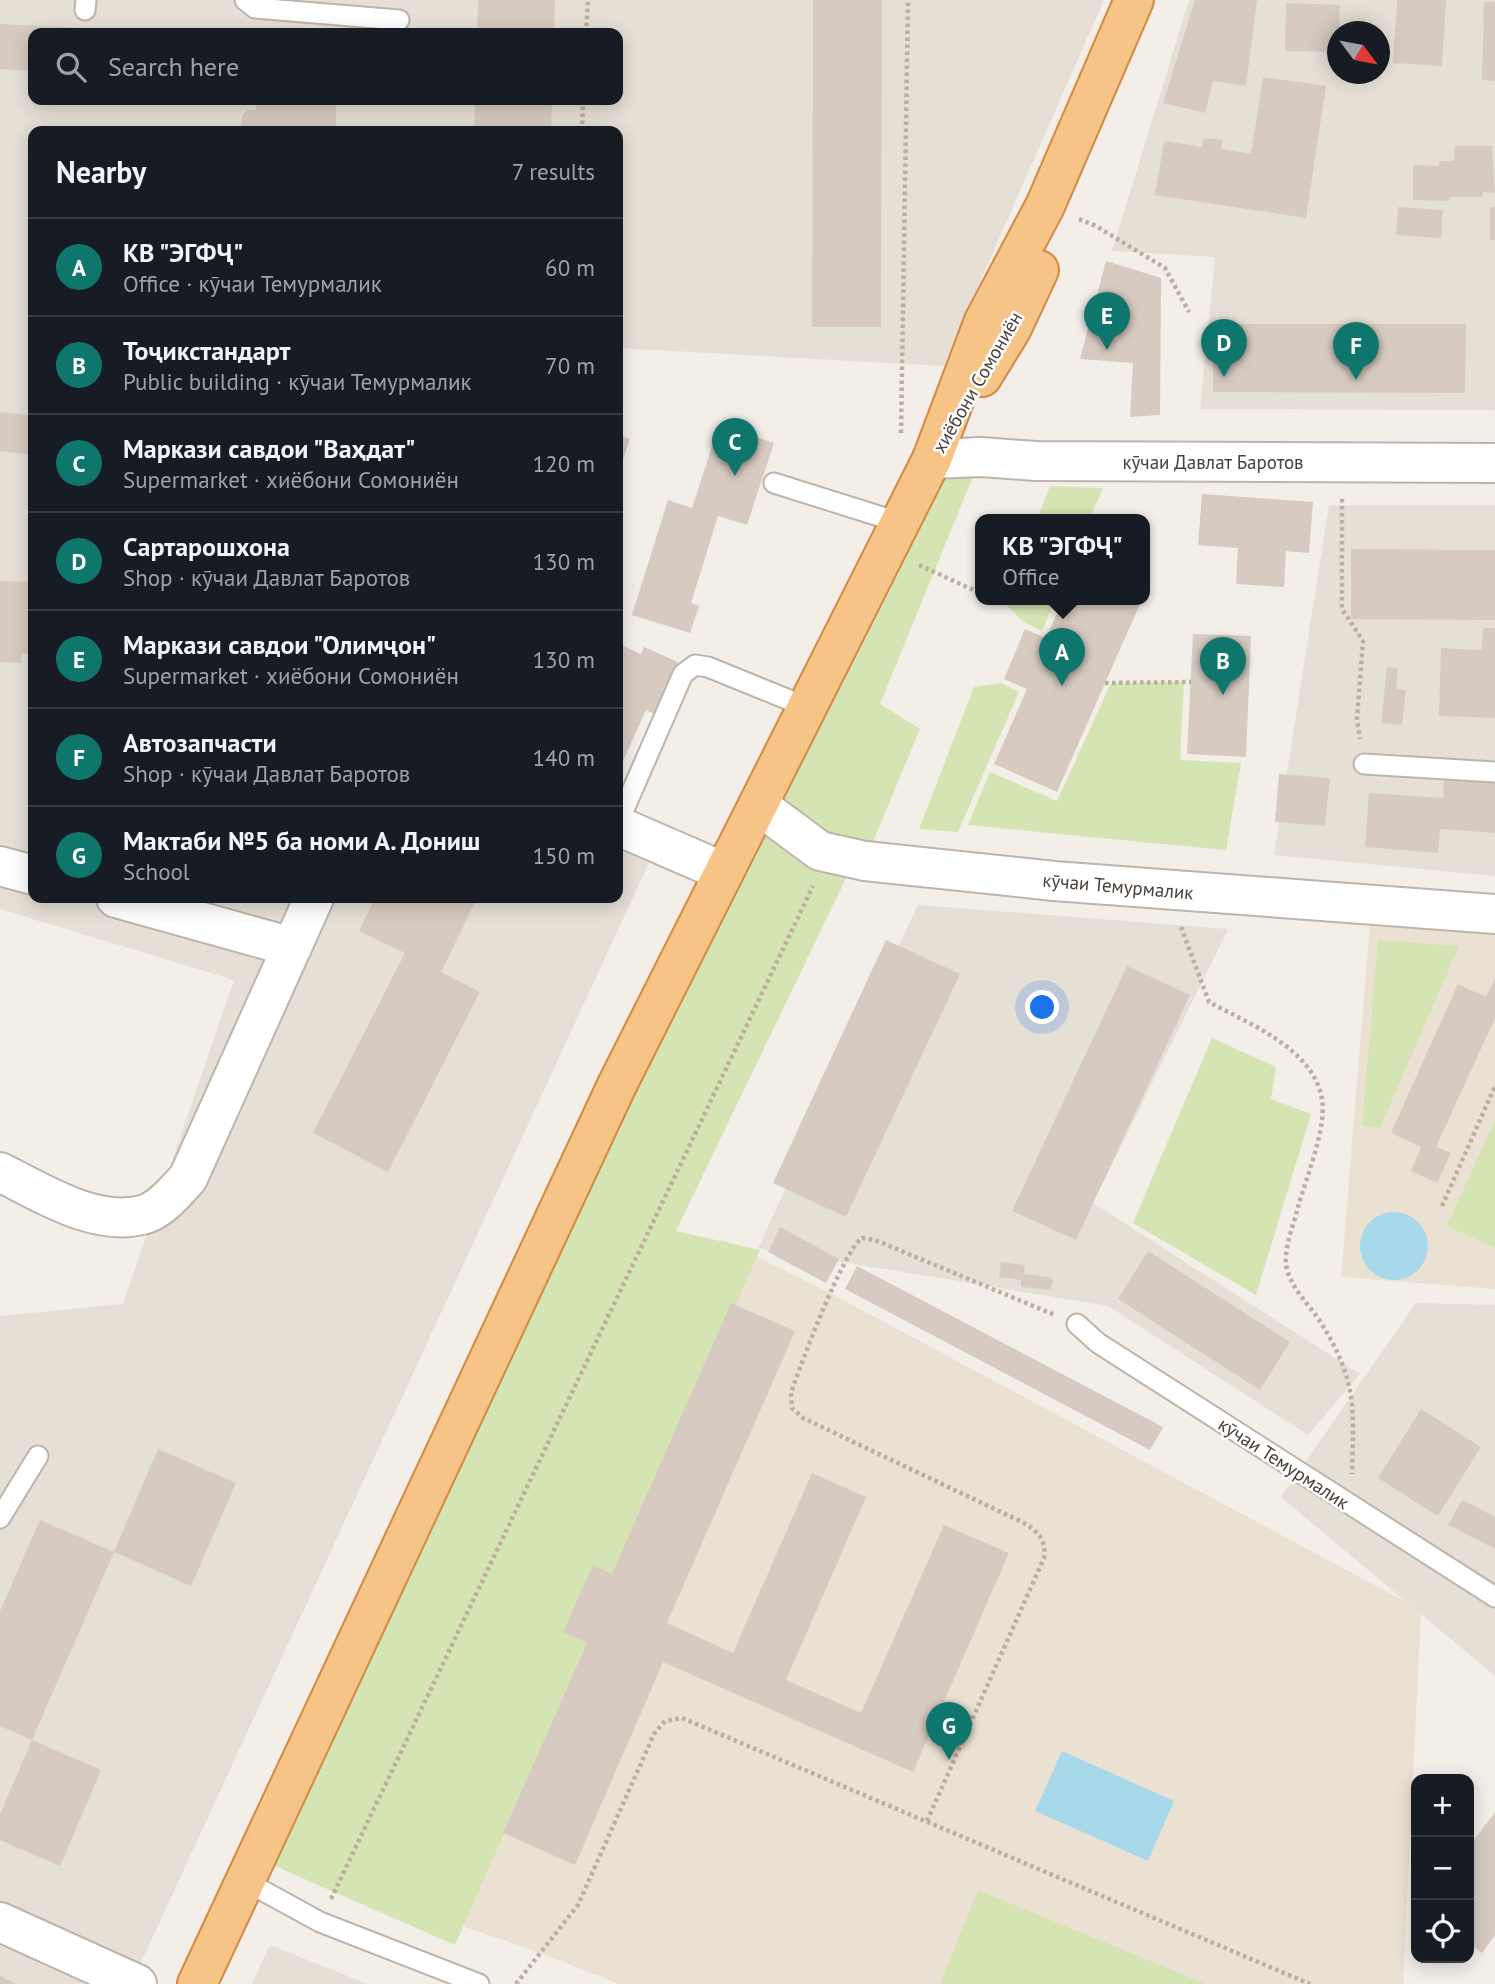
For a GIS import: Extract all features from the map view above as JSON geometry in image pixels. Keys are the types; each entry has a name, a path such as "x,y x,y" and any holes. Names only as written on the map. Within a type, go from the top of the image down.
{"highway":[{"name":"хиёбони Сомониён","path":"916,452 1045,206 1133,0"},
{"name":"хиёбони Сомониён","path":"916,452 1012,328 1158,0"},
{"path":"197,1984 617,1085 894,537 916,452"}],"street":[{"name":"кӯчаи Давлат Баротов","path":"916,452 1036,461 1495,463"},
{"name":"кӯчаи Темурмалик","path":"758,805 828,854 916,867 1167,890 1495,914"},
{"path":"623,827 724,872"},
{"path":"0,866 28,874"},
{"path":"134,903 292,947"},
{"path":"0,1172 78,1209 109,1216 143,1215 167,1199 188,1178 312,903"},
{"path":"0,1922 137,1984"}],"lane":[{"path":"245,0 255,8 399,20"},
{"path":"774,483 894,537"},
{"path":"623,813 683,674 695,665 708,667 809,708"},
{"path":"1364,764 1495,772"},
{"name":"кӯчаи Темурмалик","path":"1077,1324 1098,1343 1495,1597"},
{"path":"0,1518 38,1456"},
{"path":"245,1881 320,1922 479,1984"}],"path":[{"path":"586,28 587,0"},
{"path":"908,0 916,452"},
{"path":"582,126 583,105"},
{"path":"1065,214 1096,226 1165,268 1189,312"},
{"path":"1343,462 1342,609 1363,641 1357,719 1364,764"},
{"path":"894,537 975,590"},
{"path":"1105,683 1191,682"},
{"path":"320,1922 828,854"},
{"path":"1167,890 1209,1002 1280,1042 1304,1063 1317,1083 1322,1101 1318,1134 1288,1245 1286,1266 1292,1283 1334,1343 1349,1378 1354,1422 1352,1507"},
{"path":"1442,1206 1495,1086"},
{"path":"927,1821 1044,1558 1044,1542 1036,1531 1020,1521 803,1418 792,1408 791,1394 832,1294 854,1247 862,1238 875,1240 1077,1324"},
{"path":"516,1984 579,1905 650,1742 660,1727 673,1718 690,1720 1310,1984"}],"shaded area":[{"path":"0,0 1104,0 943,366 623,348 623,126 28,126 28,903 623,903 623,844 653,854 131,1984 0,1984 0,1316 123,1304 234,980 0,909"},
{"path":"1189,0 1495,0 1495,410 1200,409 1215,257 1112,251"},
{"path":"1329,505 1495,505 1495,876 1274,855"},
{"path":"918,905 1228,929 1093,1203 1360,1374 1308,1435 1108,1306 758,1248"},
{"path":"1370,926 1495,933 1495,1289 1341,1277"},
{"path":"721,1239 832,1294 1421,1610 1413,1774 1411,1774 1403,1984 619,1984 541,1953 415,1910"},
{"path":"1416,1303 1495,1305 1495,1676 1281,1497"},
{"path":"270,1945 368,1984 252,1984"}],"green space":[{"path":"981,457 880,704 920,729 865,861 758,805 932,459"},
{"path":"1050,486 1103,488 1092,514 1039,514"},
{"path":"1006,605 1053,605 1042,631 1024,622"},
{"path":"1184,682 1180,760 1241,763 1226,850 968,825 990,772 1057,801 1111,683"},
{"path":"1001,683 1019,692 958,832 919,829 974,687"},
{"path":"760,822 849,872 676,1231 760,1250 455,1945 261,1860"},
{"path":"1378,940 1459,946 1380,1128 1362,1126"},
{"path":"1212,1038 1276,1067 1271,1099 1311,1114 1256,1295 1133,1223"},
{"path":"1495,1120 1495,1248 1447,1226"},
{"path":"978,1890 1206,1984 940,1984"}],"water":[{"path":"1387,1212 1401,1212 1413,1217 1423,1227 1428,1246 1423,1265 1413,1275 1401,1280 1387,1280 1375,1275 1365,1265 1360,1253 1360,1239 1365,1227 1375,1217"},
{"path":"1062,1751 1174,1801 1148,1861 1035,1811"}],"building":[{"path":"478,0 555,0 554,28 477,28"},
{"path":"813,0 882,0 881,327 812,327"},
{"path":"1195,0 1257,0 1246,86 1213,81 1205,113 1163,103"},
{"path":"1397,0 1446,0 1442,66 1393,63"},
{"path":"1484,2 1495,2 1495,81 1482,80"},
{"path":"1286,3 1340,5 1339,21 1327,21 1327,52 1285,51"},
{"path":"0,24 87,28 28,28 28,71 0,69"},
{"path":"1263,77 1326,86 1306,218 1155,195 1164,141 1202,147 1203,138 1223,140 1221,149 1251,154"},
{"path":"256,105 336,105 336,126 241,126 242,116 247,110 256,110"},
{"path":"475,105 552,105 551,126 474,126"},
{"path":"1455,146 1492,146 1495,193 1483,192 1482,197 1449,197 1449,201 1413,200 1413,165 1439,166 1439,161 1454,161"},
{"path":"1398,207 1443,210 1441,238 1396,235"},
{"path":"1490,207 1495,207 1495,240 1490,240"},
{"path":"1106,261 1161,278 1160,415 1130,417 1133,363 1080,359"},
{"path":"1213,324 1466,324 1465,393 1213,392"},
{"path":"0,412 28,415 28,454 0,451"},
{"path":"719,425 774,443 747,525 718,516 691,603 699,606 690,633 632,615 668,500 692,508"},
{"path":"623,437 630,439 623,459"},
{"path":"1202,494 1313,502 1309,553 1286,551 1284,587 1236,584 1238,548 1198,545"},
{"path":"1351,549 1495,550 1495,620 1351,619"},
{"path":"0,581 28,582 28,654 22,654 21,663 0,662"},
{"path":"1061,605 1140,605 1057,792 994,764 1027,689 1004,679 1025,629 1046,638"},
{"path":"1483,628 1495,628 1495,718 1439,716 1441,648 1482,650"},
{"path":"1193,634 1251,636 1246,757 1187,754"},
{"path":"623,646 641,654 644,647 678,662 654,714 646,710 623,761"},
{"path":"1387,667 1398,668 1396,689 1406,690 1402,725 1381,723"},
{"path":"1279,774 1330,778 1325,826 1275,822"},
{"path":"1444,779 1495,782 1495,833 1440,829 1438,853 1365,847 1369,793 1443,798"},
{"path":"373,903 475,903 441,972 480,992 388,1172 313,1133 405,953 359,931"},
{"path":"886,940 960,974 846,1217 773,1183"},
{"path":"1127,966 1190,995 1076,1240 1012,1211"},
{"path":"1495,978 1495,1018 1436,1147 1451,1153 1437,1183 1411,1171 1421,1147 1391,1133 1458,984 1486,997"},
{"path":"780,1227 839,1259 826,1283 768,1252"},
{"path":"1148,1251 1290,1342 1260,1390 1118,1299"},
{"path":"1001,1262 1025,1265 1024,1274 1053,1278 1051,1290 1021,1287 1021,1280 999,1277"},
{"path":"857,1266 1163,1427 1150,1450 845,1289"},
{"path":"731,1303 795,1331 667,1623 733,1653 812,1473 866,1497 786,1680 861,1713 944,1525 1009,1553 913,1772 663,1662 575,1865 503,1833 587,1643 563,1632 593,1565 612,1574"},
{"path":"1421,1409 1481,1447 1438,1516 1378,1478"},
{"path":"158,1449 236,1483 191,1586 114,1552"},
{"path":"1462,1500 1495,1517 1495,1549 1448,1525"},
{"path":"40,1520 114,1552 32,1740 0,1726 0,1611"},
{"path":"32,1740 101,1770 60,1866 0,1840 0,1814"},
{"path":"1495,1812 1495,1935 1482,1953 1474,1947 1474,1840"},
{"path":"0,1976 17,1984 0,1984"}],"place":[{"name":"Маркази савдои \"Олимҷон\"","path":"1107,350"},
{"name":"Сартарошхона","path":"1224,377"},
{"name":"Автозапчасти","path":"1356,380"},
{"name":"Маркази савдои \"Ваҳдат\"","path":"735,476"},
{"name":"КВ \"ЭГФҶ\"","path":"1062,686"},
{"name":"Тоҷикстандарт","path":"1223,695"},
{"name":"Мактаби №5 ба номи А. Дониш","path":"949,1760"}]}
